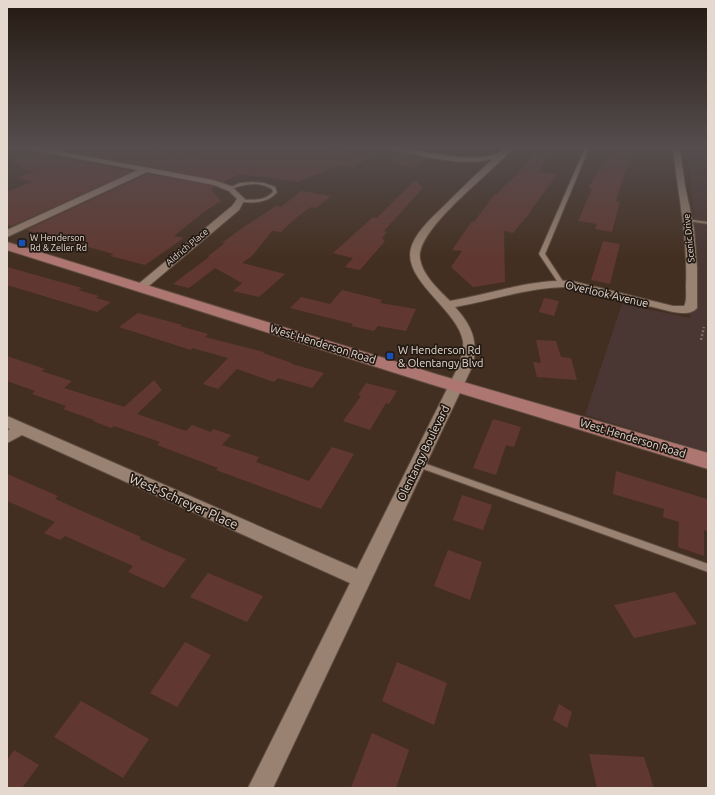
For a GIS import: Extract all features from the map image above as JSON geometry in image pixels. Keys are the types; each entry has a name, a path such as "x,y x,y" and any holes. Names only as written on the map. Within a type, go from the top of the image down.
{"main road":[{"name":"West Henderson Road","path":"7,246 456,386 708,461"}],"street":[{"path":"7,234 112,185"},
{"path":"222,185 231,188 241,199 238,204"},
{"name":"Olentangy Boulevard","path":"260,788 466,365 469,352 469,340 460,318 422,278 414,259 416,248 427,229 466,185"},
{"name":"Scenic Drive","path":"681,185 688,220 692,305"},
{"name":"Aldrich Place","path":"140,288 238,204"},
{"name":"Overlook Avenue","path":"448,305 469,302 531,286 561,283 572,284 673,309 685,310 691,308 692,305"},
{"path":"7,438 14,425"},
{"name":"West Schreyer Place","path":"14,425 362,580"}],"lane":[{"path":"231,188 242,185"},
{"path":"238,204 259,201 272,195 275,192 274,188 266,185"},
{"path":"561,283 542,254 571,185"},
{"path":"688,220 708,223"},
{"path":"418,464 708,568"}],"path":[{"path":"701,340 704,328"}],"shaded area":[{"path":"691,185 708,185 708,452 585,415 622,304 690,318 694,221"}],"building":[{"path":"24,185 102,185 12,226 7,225 7,192"},
{"path":"123,185 209,185 215,187 211,189 221,201 204,212 174,236 184,238 145,265 110,256 114,254 26,230"},
{"path":"410,185 420,185 423,188 384,231 387,232 382,238 385,241 360,270 345,267 353,258 333,253 373,217 377,218"},
{"path":"505,185 549,185 513,233 504,231 505,282 473,287 451,267 462,251 452,250 472,221 474,222 495,194 497,195"},
{"path":"590,185 621,185 616,201 620,202 612,232 595,229 597,224 578,221 592,189 588,188"},
{"path":"301,191 331,196 316,208 311,207 297,217 281,232 272,231 252,256 242,263 285,274 259,297 233,291 242,283 215,268 189,288 173,284 209,257 208,256 225,243 222,243 246,225 276,206 281,207"},
{"path":"603,241 620,244 610,284 591,280"},
{"path":"7,267 82,288 78,290 99,296 96,298 111,302 97,312 7,285"},
{"path":"342,290 382,300 380,303 416,309 406,331 378,326 374,331 351,326 353,324 290,308 301,297 330,304"},
{"path":"544,298 559,301 554,316 539,312"},
{"path":"138,313 208,334 205,337 264,352 263,353 292,364 324,373 312,388 278,378 274,382 237,369 218,389 203,384 228,358 192,348 191,350 119,327"},
{"path":"536,340 556,341 561,357 571,358 577,380 537,377 533,362 541,363"},
{"path":"7,356 45,369 41,371 72,381 64,388 124,407 154,380 162,390 137,414 186,431 192,425 211,432 213,429 231,435 222,445 259,457 256,462 309,481 332,447 354,454 321,509 216,470 218,468 157,445 160,442 114,426 111,428 63,409 66,406 32,394 35,391 7,381"},
{"path":"366,383 397,391 389,404 386,403 370,430 343,421 361,396 358,395"},
{"path":"493,419 521,427 514,447 506,445 496,475 473,468"},
{"path":"616,471 707,499 707,531 704,530 704,556 678,547 679,522 663,517 664,509 613,494"},
{"path":"7,474 58,496 55,499 141,537 139,539 186,559 164,588 128,572 133,566 65,536 60,540 44,533 55,522 7,501"},
{"path":"462,495 492,505 483,530 453,520"},
{"path":"448,550 482,562 470,600 434,586"},
{"path":"208,573 263,596 247,622 190,597"},
{"path":"675,592 697,624 634,638 614,605"},
{"path":"185,642 211,655 177,707 150,693"},
{"path":"397,662 447,683 434,725 382,701"},
{"path":"81,701 149,739 123,778 54,737"},
{"path":"559,704 572,712 567,728 553,720"},
{"path":"372,733 409,750 396,788 351,788"},
{"path":"14,750 39,765 22,788 7,788 7,760"},
{"path":"589,754 644,757 654,788 597,788"}],"place":[{"name":"W Henderson Rd & Zeller Rd","path":"22,243"},
{"name":"W Henderson Rd & Olentangy Blvd","path":"390,356"}]}
